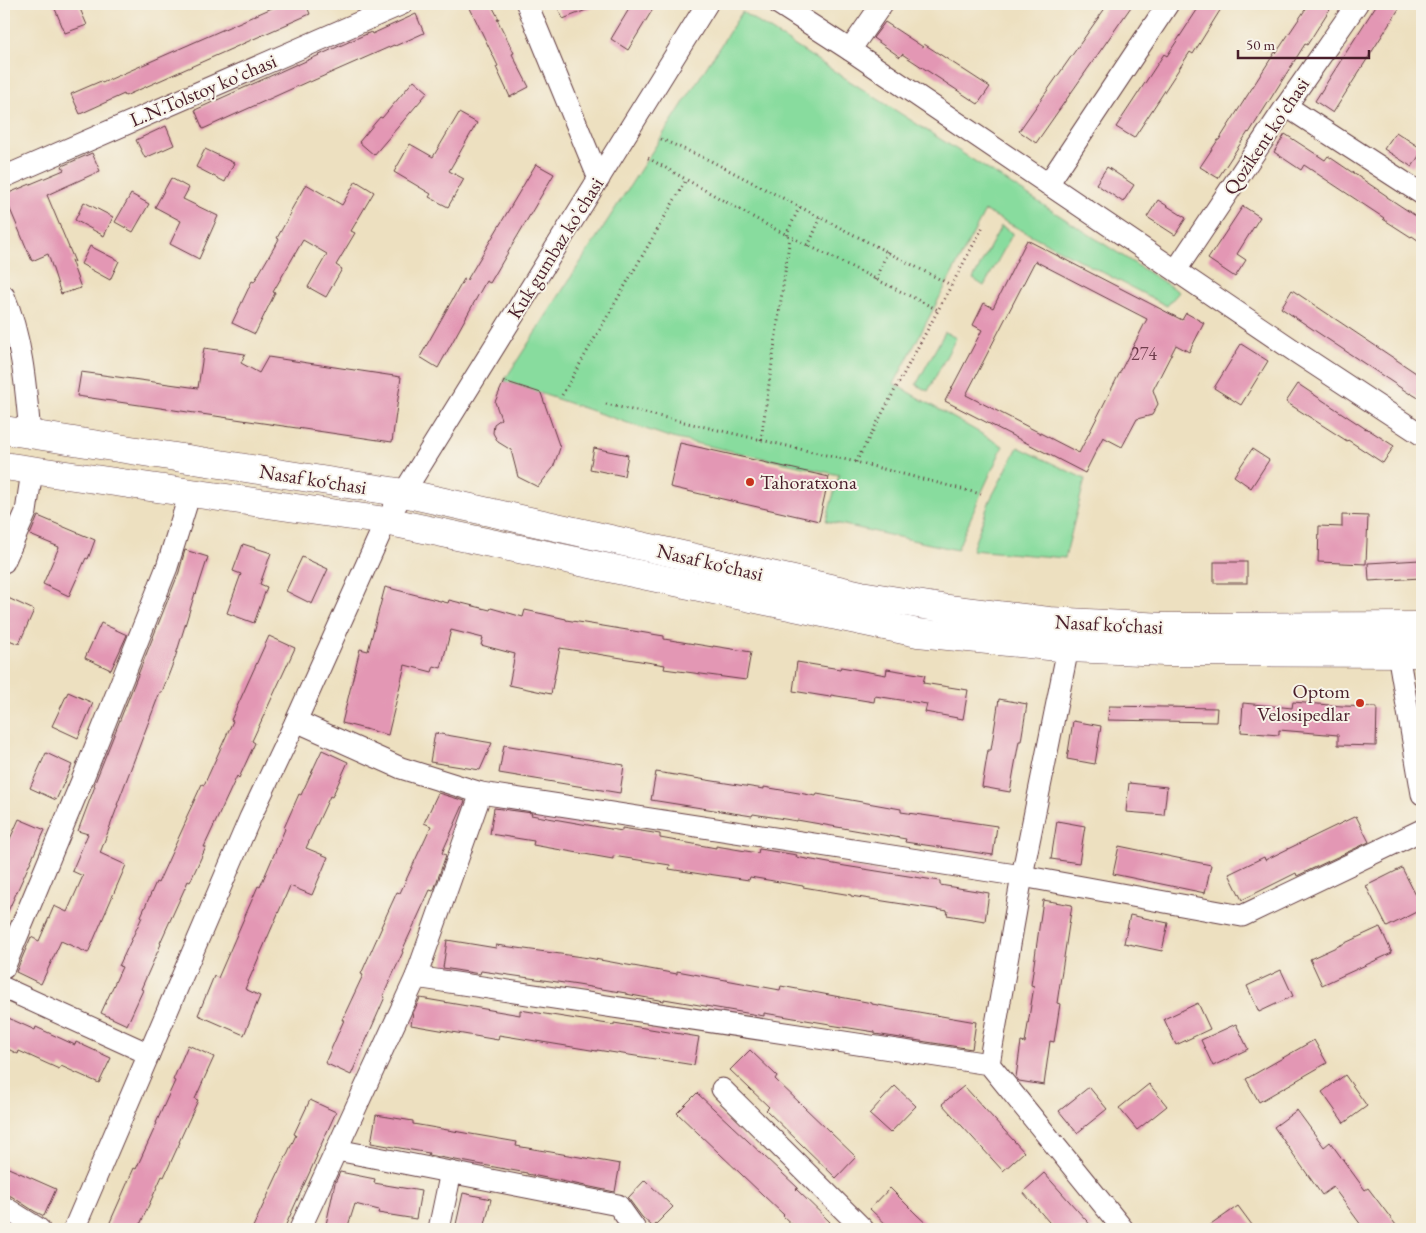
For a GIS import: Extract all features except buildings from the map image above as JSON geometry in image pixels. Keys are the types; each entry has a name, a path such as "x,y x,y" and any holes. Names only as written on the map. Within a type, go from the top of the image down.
{"main road":[{"name":"Nasaf ko‘chasi","path":"17,432 404,493 861,595 948,609 1049,621 1164,627 1422,626"},
{"name":"Nasaf ko‘chasi","path":"4,466 386,521 918,632 1068,648 1165,652 1410,653"}],"street":[{"name":"L.N.Tolstoy ko'chasi","path":"4,177 402,4"},
{"path":"527,4 599,179"},
{"name":"Kuk gumbaz ko'chasi","path":"74,1229 250,818 386,521 708,4"},
{"path":"779,4 1422,435"},
{"path":"850,50 882,4"},
{"path":"1048,184 1168,4"},
{"name":"Qozikent ko'chasi","path":"1176,270 1357,4"},
{"path":"1286,106 1422,194"},
{"path":"4,296 11,312 25,379 17,432"},
{"path":"4,562 26,512 32,471"},
{"path":"4,968 83,778 156,594 190,493"},
{"path":"988,1064 1022,876 1068,648"},
{"path":"1410,653 1422,794"},
{"path":"296,721 401,768 481,793 1022,876 1242,916 1422,830"},
{"path":"300,1229 416,977 481,793"},
{"path":"416,977 988,1064 1123,1229"},
{"path":"4,988 149,1054"},
{"path":"722,1089 862,1229"},
{"path":"337,1150 618,1205 635,1229"},
{"path":"439,1229 451,1172"},
{"path":"4,1207 38,1229"}],"path":[{"path":"661,139 709,160 951,284"},
{"path":"648,158 788,236 938,310"},
{"path":"562,395 686,180"},
{"path":"761,440 788,236 800,206"},
{"path":"808,246 822,217"},
{"path":"856,462 984,225"},
{"path":"875,280 888,252"},
{"path":"606,404 856,462 981,494"}],"green space":[{"path":"742,12 1179,292 1167,306 985,211 894,384 1003,446 957,550 826,521 839,475 672,438 504,381"},
{"path":"1001,226 1013,233 984,286 973,279"},
{"path":"945,332 956,338 928,391 916,385"},
{"path":"1018,447 1085,479 1065,558 972,550 990,500"}],"place":[{"name":"Tahoratxona","path":"750,482"},
{"name":"Optom Velosipedlar","path":"1360,703"}]}
